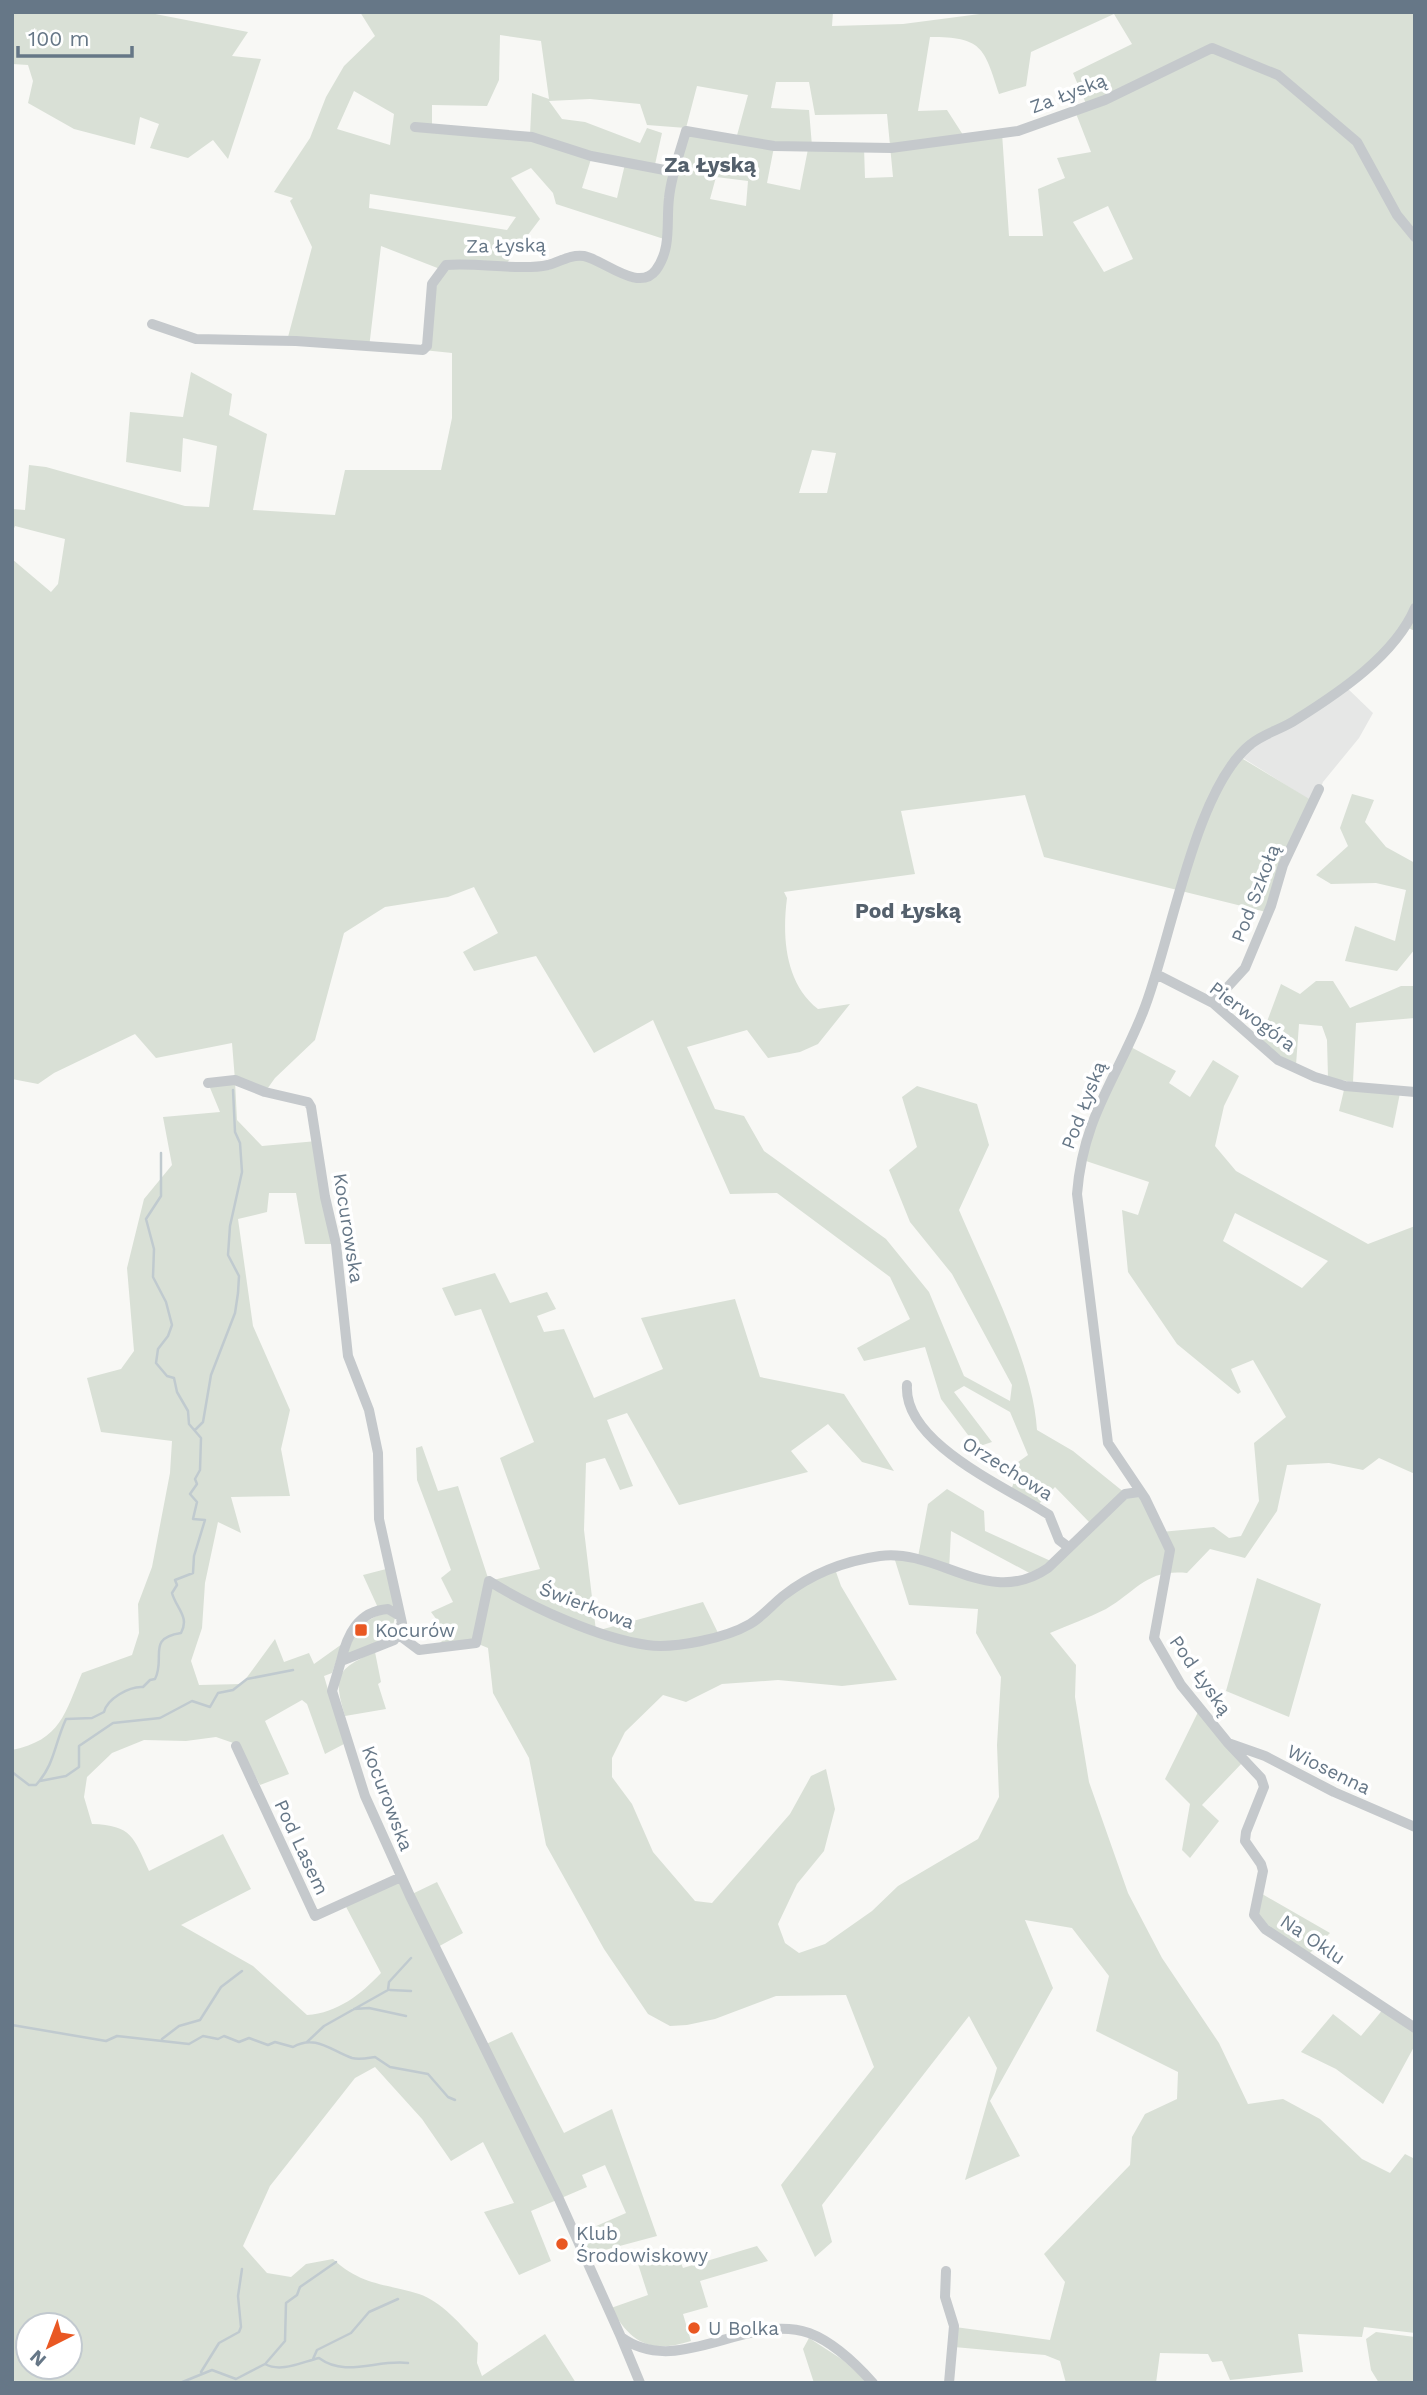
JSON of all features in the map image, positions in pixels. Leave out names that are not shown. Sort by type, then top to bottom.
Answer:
[{"type":"street","name":"Za Łyską","points":[[152,324],[195,339],[296,341],[423,350],[427,346],[432,284],[446,265],[547,265],[566,258],[584,256],[635,277],[644,279],[650,276],[663,258],[668,234],[669,197],[686,131],[774,146],[891,148],[1018,131],[1105,100],[1212,48],[1278,75],[1357,142],[1397,215],[1415,237]]},
{"type":"street","points":[[415,127],[532,137],[592,156],[675,172]]},
{"type":"street","points":[[1411,629],[1415,608]]},
{"type":"street","name":"Pod Łyską","points":[[1228,1743],[1181,1685],[1154,1638],[1170,1550],[1139,1492],[1108,1443],[1077,1195],[1080,1158],[1088,1129],[1143,1013],[1213,795],[1250,744],[1297,720],[1348,682],[1411,629]]},
{"type":"street","name":"Pod Szkołą","points":[[1213,1003],[1245,968],[1271,906],[1283,865],[1320,789]]},
{"type":"street","name":"Pierwogóra","points":[[1156,974],[1213,1003],[1258,1046],[1278,1060],[1307,1074],[1345,1086],[1415,1092]]},
{"type":"street","name":"Kocurowska","points":[[208,1083],[235,1080],[265,1092],[307,1102],[311,1107],[325,1197],[336,1244],[348,1356],[373,1425],[378,1452],[379,1519],[400,1616],[399,1635]]},
{"type":"street","name":"Orzechowa","points":[[907,1385],[908,1402],[929,1433],[976,1473],[1049,1515],[1059,1541],[1067,1546]]},
{"type":"street","name":"Świerkowa","points":[[399,1635],[419,1650],[476,1643],[489,1581],[520,1598],[596,1631],[648,1646],[698,1643],[750,1624],[808,1578],[835,1566],[880,1556],[918,1557],[959,1574],[1014,1583],[1036,1576],[1048,1568],[1067,1546],[1096,1524],[1125,1494],[1139,1492]]},
{"type":"street","name":"Kocurowska","points":[[400,1616],[388,1609],[365,1615],[354,1625],[341,1661],[328,1681],[339,1717],[359,1779],[401,1877],[559,2199],[640,2383]]},
{"type":"street","points":[[341,1661],[387,1644],[399,1635]]},
{"type":"street","name":"Wiosenna","points":[[1228,1743],[1265,1756],[1334,1792],[1415,1827]]},
{"type":"street","name":"Na Oklu","points":[[1228,1743],[1261,1778],[1264,1787],[1245,1841],[1261,1864],[1262,1880],[1254,1904],[1258,1922],[1415,2028]]},
{"type":"street","name":"Pod Lasem","points":[[236,1746],[314,1916],[401,1877]]},
{"type":"street","points":[[946,2272],[945,2297],[954,2326],[949,2383]]},
{"type":"street","points":[[621,2337],[637,2347],[671,2351],[768,2328],[797,2330],[831,2345],[873,2383]]},
{"type":"shaded area","points":[[12,12],[145,12],[248,32],[232,56],[261,59],[228,159],[213,140],[188,158],[150,148],[159,124],[140,117],[135,145],[74,129],[28,103],[33,81],[28,65],[12,64]]},
{"type":"shaded area","points":[[360,12],[833,12],[832,26],[903,24],[995,12],[1415,12],[1415,631],[1406,627],[1348,682],[1250,744],[1243,759],[1311,800],[1323,782],[1293,843],[1266,912],[1044,857],[1025,795],[901,811],[915,874],[784,892],[787,898],[785,928],[788,958],[799,986],[818,1009],[850,1004],[818,1044],[800,1052],[768,1058],[747,1030],[687,1047],[715,1109],[744,1116],[764,1151],[886,1239],[929,1292],[964,1376],[1010,1401],[1012,1385],[952,1274],[910,1222],[889,1170],[917,1147],[902,1097],[917,1086],[977,1104],[989,1145],[959,1210],[1018,1347],[1034,1404],[1037,1430],[1073,1451],[1125,1493],[1139,1492],[1161,1532],[1214,1527],[1229,1538],[1241,1536],[1259,1501],[1254,1443],[1286,1417],[1253,1360],[1231,1369],[1241,1392],[1238,1394],[1177,1344],[1128,1272],[1122,1210],[1138,1215],[1149,1182],[1080,1159],[1127,1045],[1176,1071],[1169,1083],[1190,1097],[1213,1060],[1239,1076],[1224,1106],[1215,1146],[1236,1171],[1368,1244],[1415,1226],[1415,1474],[1379,1458],[1363,1470],[1329,1463],[1287,1465],[1277,1511],[1245,1558],[1210,1549],[1187,1573],[1161,1574],[1106,1609],[1050,1633],[1076,1665],[1075,1697],[1089,1782],[1128,1893],[1162,1958],[1219,2043],[1248,2104],[1283,2099],[1320,2119],[1362,2159],[1390,2173],[1405,2154],[1415,2159],[1415,2333],[1364,2327],[1362,2337],[1298,2334],[1303,2372],[1230,2380],[1222,2361],[1212,2362],[1208,2354],[1160,2353],[1156,2383],[1066,2383],[1060,2361],[1045,2355],[954,2347],[955,2327],[1050,2340],[1065,2282],[1044,2254],[1130,2165],[1132,2137],[1145,2114],[1177,2099],[1178,2072],[1096,2031],[1109,1976],[1072,1928],[1025,1920],[1053,1988],[990,2101],[1020,2156],[965,2180],[997,2068],[969,2016],[822,2205],[832,2242],[815,2257],[781,2185],[874,2067],[846,1995],[776,1996],[715,2019],[670,2026],[648,2014],[604,1949],[546,1845],[529,1758],[493,1693],[488,1648],[476,1643],[434,1649],[448,1635],[431,1612],[453,1602],[441,1578],[451,1570],[417,1480],[416,1448],[422,1446],[438,1491],[458,1486],[489,1581],[540,1569],[500,1458],[534,1442],[481,1309],[455,1316],[442,1288],[495,1273],[510,1303],[547,1292],[556,1309],[537,1316],[544,1332],[564,1329],[594,1398],[663,1369],[641,1318],[735,1299],[760,1377],[844,1394],[894,1471],[862,1462],[828,1424],[791,1451],[808,1472],[679,1505],[627,1413],[607,1420],[633,1486],[620,1490],[605,1458],[586,1463],[584,1530],[596,1631],[703,1602],[719,1635],[750,1624],[783,1596],[835,1569],[841,1586],[897,1680],[842,1686],[778,1680],[722,1684],[686,1702],[663,1695],[625,1732],[612,1758],[612,1777],[632,1804],[653,1852],[695,1901],[712,1903],[790,1814],[811,1776],[826,1769],[835,1809],[824,1851],[797,1884],[778,1924],[785,1943],[799,1953],[825,1944],[872,1911],[898,1886],[978,1839],[999,1797],[997,1745],[1001,1677],[976,1633],[978,1609],[909,1605],[894,1557],[918,1557],[928,1504],[947,1489],[984,1511],[985,1531],[1053,1562],[1091,1524],[1055,1487],[1038,1505],[1011,1491],[1015,1478],[1011,1467],[1028,1455],[1010,1412],[964,1386],[954,1392],[992,1442],[977,1447],[941,1399],[925,1347],[864,1361],[857,1348],[910,1319],[890,1277],[777,1193],[730,1194],[653,1020],[594,1053],[536,956],[474,971],[463,952],[498,933],[474,887],[448,897],[385,907],[344,933],[315,1040],[275,1078],[265,1092],[235,1081],[237,1120],[262,1146],[317,1141],[336,1244],[305,1244],[296,1193],[269,1193],[267,1212],[238,1219],[253,1326],[290,1410],[281,1449],[290,1496],[231,1497],[241,1533],[218,1522],[205,1583],[202,1628],[191,1661],[199,1685],[242,1684],[275,1639],[284,1662],[309,1653],[314,1664],[342,1644],[332,1673],[324,1676],[344,1744],[325,1754],[307,1704],[302,1700],[265,1721],[289,1774],[260,1785],[239,1745],[216,1737],[186,1741],[144,1740],[112,1753],[87,1777],[84,1797],[92,1824],[116,1827],[124,1831],[135,1842],[149,1871],[223,1834],[251,1889],[181,1925],[253,1966],[307,2015],[329,2011],[348,2001],[381,1973],[344,1903],[401,1877],[410,1895],[437,1882],[463,1933],[436,1948],[484,2045],[512,2032],[564,2133],[612,2109],[657,2236],[586,2255],[578,2234],[626,2213],[605,2165],[582,2175],[587,2187],[531,2211],[551,2261],[519,2275],[484,2212],[514,2203],[483,2142],[451,2161],[422,2119],[375,2067],[355,2078],[270,2186],[243,2246],[267,2273],[291,2277],[306,2264],[333,2259],[364,2279],[427,2297],[451,2315],[478,2343],[477,2363],[482,2376],[545,2334],[576,2383],[12,2383],[12,1750],[41,1739],[51,1732],[65,1712],[82,1673],[132,1655],[139,1633],[138,1604],[152,1567],[170,1473],[172,1441],[101,1432],[87,1378],[121,1369],[134,1351],[127,1268],[144,1199],[172,1165],[163,1117],[220,1112],[208,1083],[235,1080],[232,1043],[156,1058],[135,1034],[54,1073],[38,1084],[12,1079],[12,559],[51,592],[58,584],[65,539],[15,526],[12,533],[12,509],[25,510],[29,465],[46,467],[185,506],[209,507],[217,446],[183,438],[181,472],[126,462],[130,412],[183,417],[191,372],[232,394],[229,415],[267,434],[253,510],[335,515],[345,470],[441,470],[452,418],[452,353],[423,350],[440,269],[381,246],[369,348],[288,337],[312,247],[290,201],[293,198],[274,192],[310,138],[326,97],[344,66],[375,36]],"holes":[[[1114,14],[1132,44],[1073,73],[1087,106],[1075,111],[1091,152],[1057,158],[1065,178],[1038,189],[1043,236],[1009,236],[1002,133],[965,138],[947,110],[918,111],[930,37],[961,39],[978,48],[989,65],[999,94],[1026,86],[1031,52]],[[500,35],[541,41],[549,99],[532,93],[530,135],[432,127],[432,105],[487,106],[499,80]],[[776,82],[809,82],[815,115],[887,114],[893,177],[865,178],[864,147],[808,149],[800,190],[767,183],[774,147],[812,146],[809,110],[771,108]],[[697,86],[748,95],[736,139],[686,131],[675,172],[654,169],[662,133],[647,128],[640,143],[585,122],[562,119],[549,101],[590,99],[640,104],[647,125],[686,128]],[[354,91],[394,114],[390,145],[337,129]],[[592,156],[625,164],[617,198],[582,188]],[[531,168],[553,193],[556,204],[667,240],[650,276],[644,279],[575,256],[546,265],[506,264],[540,219],[511,178]],[[716,177],[748,181],[746,206],[710,199]],[[370,194],[516,217],[507,230],[369,208]],[[1108,206],[1133,259],[1104,272],[1073,222]],[[812,450],[836,453],[827,493],[799,493]],[[1235,1213],[1328,1261],[1302,1288],[1223,1241]],[[951,1531],[1035,1576],[980,1580],[949,1571]]]},
{"type":"shaded area","points":[[1345,686],[1373,713],[1359,738],[1311,801],[1243,758],[1254,745]]},
{"type":"shaded area","points":[[1352,794],[1374,800],[1365,822],[1386,847],[1415,863],[1415,949],[1397,971],[1345,961],[1355,926],[1395,941],[1406,890],[1376,883],[1331,884],[1316,875],[1348,846],[1340,828]]},
{"type":"shaded area","points":[[1316,981],[1333,981],[1350,1008],[1401,986],[1415,986],[1415,1018],[1356,1023],[1353,1082],[1328,1078],[1327,1040],[1322,1026],[1299,1024],[1296,1065],[1259,1043],[1281,984],[1300,994]]},
{"type":"shaded area","points":[[1344,1090],[1400,1093],[1393,1128],[1339,1111]]},
{"type":"shaded area","points":[[390,1568],[400,1616],[379,1610],[363,1575]]},
{"type":"shaded area","points":[[1257,1578],[1321,1604],[1289,1717],[1226,1691]]},
{"type":"shaded area","points":[[386,1613],[395,1618],[390,1636],[347,1655],[360,1628],[370,1619]]},
{"type":"shaded area","points":[[375,1652],[381,1682],[378,1684],[386,1709],[345,1716],[339,1692],[341,1675],[352,1664]]},
{"type":"shaded area","points":[[1200,1708],[1244,1761],[1202,1805],[1219,1821],[1190,1858],[1182,1850],[1190,1804],[1165,1779]]},
{"type":"shaded area","points":[[1257,1891],[1330,1933],[1307,1956],[1278,1937],[1263,1922],[1256,1903]]},
{"type":"shaded area","points":[[1384,2008],[1415,2028],[1415,2045],[1383,2104],[1336,2069],[1301,2052],[1333,2014],[1361,2036]]},
{"type":"shaded area","points":[[757,2246],[768,2261],[700,2281],[708,2307],[683,2314],[691,2341],[664,2346],[643,2342],[626,2330],[611,2308],[648,2295],[638,2264],[677,2254],[683,2268]]},
{"type":"shaded area","points":[[1376,2332],[1415,2337],[1415,2383],[1379,2383],[1371,2370],[1366,2339]]},
{"type":"shaded area","points":[[809,2338],[843,2360],[868,2383],[814,2383],[803,2349]]},
{"type":"waterway","points":[[195,1430],[203,1422],[211,1375],[235,1313],[238,1293],[239,1276],[228,1255],[230,1226],[242,1172],[240,1143],[235,1132],[233,1090]]},
{"type":"waterway","points":[[12,1772],[29,1785],[36,1785],[51,1762],[66,1719],[92,1718],[104,1712],[109,1702],[119,1694],[143,1687],[155,1679],[160,1644],[164,1639],[181,1633],[183,1627],[183,1617],[172,1593],[177,1585],[175,1580],[193,1573],[194,1556],[205,1520],[193,1519],[197,1502],[190,1494],[197,1484],[195,1479],[200,1470],[201,1438],[189,1424],[188,1411],[177,1392],[174,1378],[167,1376],[156,1363],[158,1349],[172,1325],[166,1302],[153,1277],[154,1249],[146,1219],[161,1196],[161,1153]]},
{"type":"waterway","points":[[40,1781],[66,1776],[79,1767],[79,1746],[113,1723],[160,1718],[192,1701],[210,1707],[218,1693],[233,1690],[247,1679],[293,1670]]},
{"type":"waterway","points":[[307,2042],[324,2026],[388,1990],[389,1982],[411,1958]]},
{"type":"waterway","points":[[162,2039],[179,2026],[200,2020],[221,1987],[242,1971]]},
{"type":"waterway","points":[[390,1990],[411,1991]]},
{"type":"waterway","points":[[354,2009],[369,2008],[406,2016]]},
{"type":"waterway","points":[[12,2025],[106,2041],[117,2036],[189,2044],[203,2036],[218,2039],[224,2036],[239,2042],[249,2038],[268,2045],[275,2042],[293,2047],[301,2043],[316,2043],[352,2058],[375,2057],[390,2067],[428,2074],[448,2097],[455,2100]]},
{"type":"waterway","points":[[266,2363],[285,2341],[286,2303],[297,2295],[300,2287],[336,2262]]},
{"type":"waterway","points":[[201,2372],[219,2343],[239,2332],[241,2327],[238,2296],[242,2269]]},
{"type":"waterway","points":[[313,2359],[317,2350],[351,2333],[369,2312],[398,2299]]},
{"type":"waterway","points":[[180,2383],[212,2370],[236,2379],[265,2364],[285,2367],[319,2358],[340,2367],[408,2363]]},
{"type":"place","name":"Kocurów","points":[[361,1630]]},
{"type":"place","name":"Klub Środowiskowy","points":[[562,2244]]},
{"type":"place","name":"U Bolka","points":[[694,2328]]},
{"type":"district","name":"Za Łyską","points":[[710,165]]},
{"type":"district","name":"Pod Łyską","points":[[908,911]]}]
